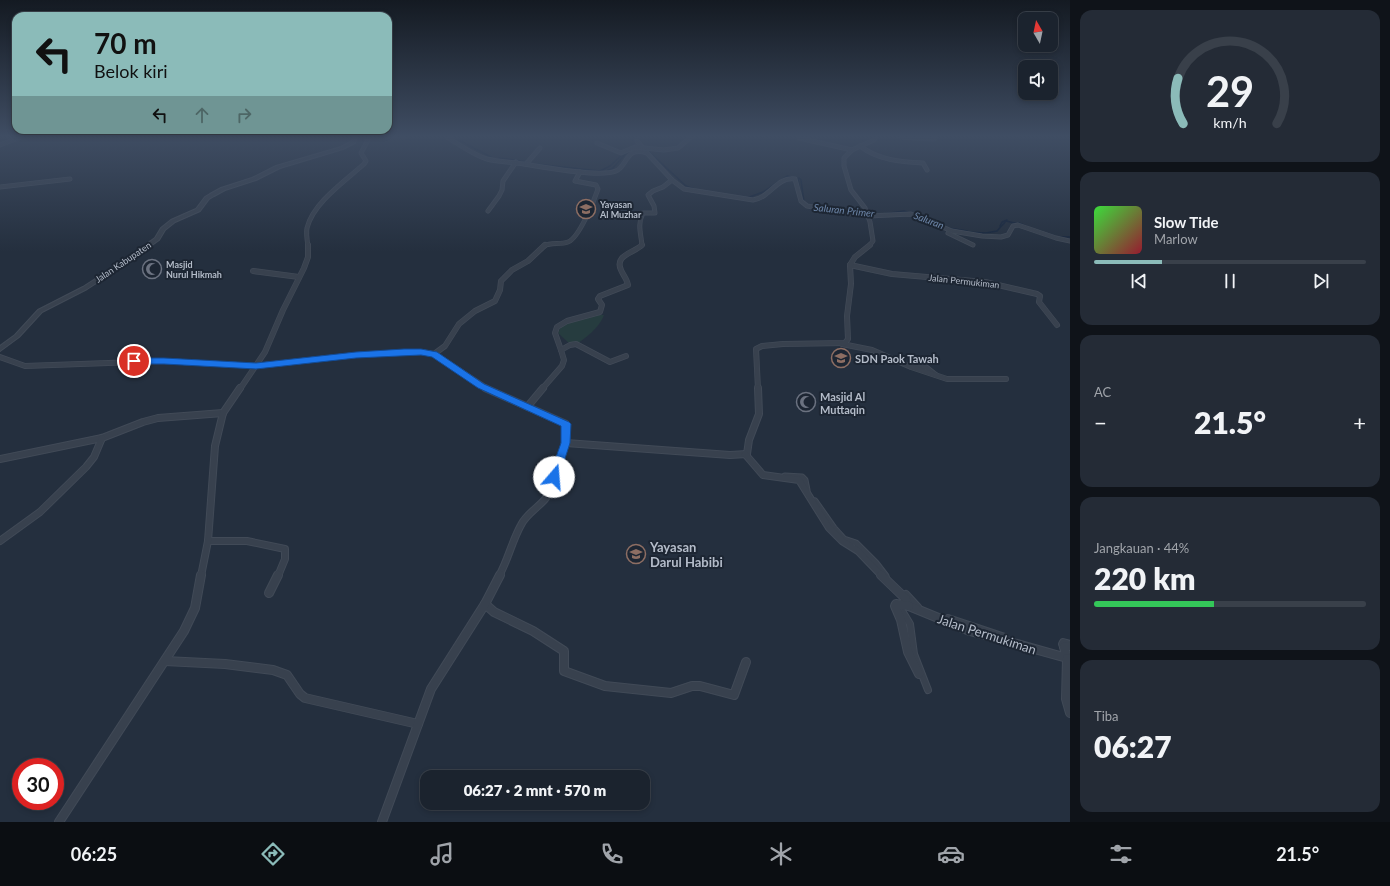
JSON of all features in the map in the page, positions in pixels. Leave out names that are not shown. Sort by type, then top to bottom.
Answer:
[{"type":"street","name":"Jalan Kabupaten","points":[[0,349],[17,336],[40,311],[85,288],[119,266],[156,239],[163,229],[173,221],[198,210],[207,198],[223,189],[254,180],[263,175]]},
{"type":"street","points":[[59,822],[165,661],[184,631],[195,608],[208,541],[215,446],[223,413],[265,352],[299,278],[308,257],[307,229],[312,214],[320,204],[352,175]]},
{"type":"street","points":[[488,210],[499,196],[502,190],[503,181],[507,175]]},
{"type":"street","points":[[434,354],[445,346],[459,324],[475,311],[495,301],[500,290],[501,281],[512,270],[528,261],[545,245],[568,242],[574,238],[594,202],[598,189],[596,185],[575,181],[578,175]]},
{"type":"street","points":[[668,175],[684,189],[747,200],[763,197],[786,179],[792,178],[797,182],[799,202],[802,205],[868,216],[911,214],[973,245]]},
{"type":"street","points":[[843,344],[848,339],[847,316],[851,284],[850,265],[855,257],[869,247],[873,241],[865,208],[851,190],[847,175]]},
{"type":"street","points":[[0,188],[19,184],[70,179]]},
{"type":"street","points":[[528,406],[564,363],[556,336],[555,330],[557,326],[566,321],[600,312],[602,305],[598,298],[600,296],[628,284],[628,280],[620,268],[620,264],[625,255],[640,248],[642,245],[639,232],[640,218],[643,213],[655,213],[654,206],[648,195],[650,191],[663,187],[672,180]]},
{"type":"street","points":[[936,226],[962,233],[994,237],[1008,235],[1013,226],[1020,225],[1056,239],[1070,241]]},
{"type":"street","name":"Jalan Permukiman","points":[[850,265],[892,274],[985,282],[1037,294],[1040,296],[1038,302],[1045,308],[1045,311],[1057,324]]},
{"type":"street","points":[[253,271],[299,278]]},
{"type":"street","points":[[561,350],[570,344],[575,344],[610,362],[626,356]]},
{"type":"street","points":[[566,443],[634,447],[678,452],[730,455],[746,454],[749,440],[757,422],[756,348],[762,345],[843,344],[872,350],[911,367],[947,380],[988,378],[1005,379]]},
{"type":"street","points":[[0,357],[25,366],[164,361],[256,366],[356,355],[421,352],[434,354],[481,386],[566,424],[566,443],[548,493],[521,524],[507,561],[485,604],[431,689],[382,822]]},
{"type":"street","points":[[0,458],[102,438],[143,422],[158,418],[223,413]]},
{"type":"street","points":[[0,541],[40,512],[86,467],[94,457],[102,438]]},
{"type":"street","name":"Jalan Permukiman","points":[[746,454],[763,475],[799,480],[829,528],[842,541],[858,551],[908,605],[970,631],[1066,656]]},
{"type":"street","points":[[208,541],[232,540],[275,546],[285,549],[286,553],[282,567],[269,593]]},
{"type":"street","points":[[485,604],[501,616],[533,631],[564,651],[564,671],[605,686],[671,693],[692,686],[700,686],[734,695],[746,662]]},
{"type":"street","points":[[908,605],[896,604],[895,606],[901,620],[908,652],[919,674]]},
{"type":"street","points":[[908,605],[901,609],[910,624],[914,654],[928,690]]},
{"type":"street","points":[[1070,645],[1064,647],[1069,665],[1066,698],[1070,713]]},
{"type":"street","points":[[1066,656],[1062,694],[1064,706],[1070,716]]},
{"type":"street","points":[[165,661],[225,664],[273,670],[287,675],[300,694],[305,698],[418,724]]},
{"type":"green space","points":[[604,315],[599,324],[587,336],[574,345],[570,344],[558,333],[562,325]]},
{"type":"waterway","name":"Saluran","points":[[674,175],[686,186],[694,189]]},
{"type":"waterway","name":"Saluran","points":[[747,198],[763,192],[787,176],[798,179],[800,192]]},
{"type":"waterway","name":"Saluran","points":[[799,178],[801,180],[804,202]]},
{"type":"waterway","name":"Saluran","points":[[884,214],[904,211],[910,213]]},
{"type":"waterway","name":"Saluran","points":[[854,212],[876,214]]},
{"type":"waterway","name":"Saluran","points":[[913,213],[927,219]]},
{"type":"waterway","name":"Saluran","points":[[1000,226],[1002,222],[1007,220]]},
{"type":"waterway","name":"Saluran","points":[[966,232],[986,233],[997,231],[1006,221],[1019,224]]},
{"type":"waterway","name":"Saluran","points":[[1019,223],[1028,227]]},
{"type":"waterway","name":"Saluran","points":[[948,228],[967,231]]},
{"type":"waterway","name":"Saluran","points":[[1058,237],[1070,237]]},
{"type":"waterway","name":"Saluran","points":[[1065,239],[1070,239]]},
{"type":"place","name":"Yayasan Al Muzhar","points":[[586,209]]},
{"type":"place","name":"Masjid Nurul Hikmah","points":[[152,269]]},
{"type":"place","name":"SDN Paok Tawah","points":[[841,358]]},
{"type":"place","name":"Masjid Al Muttaqin","points":[[806,402]]},
{"type":"place","name":"Yayasan Darul Habibi","points":[[636,554]]},
{"type":"route","points":[[134,361],[164,361],[256,366],[306,362],[356,355],[404,352],[434,354],[481,386],[566,424],[566,443],[554,477]]},
{"type":"water label","name":"Saluran Primer","points":[[844,210]]}]
